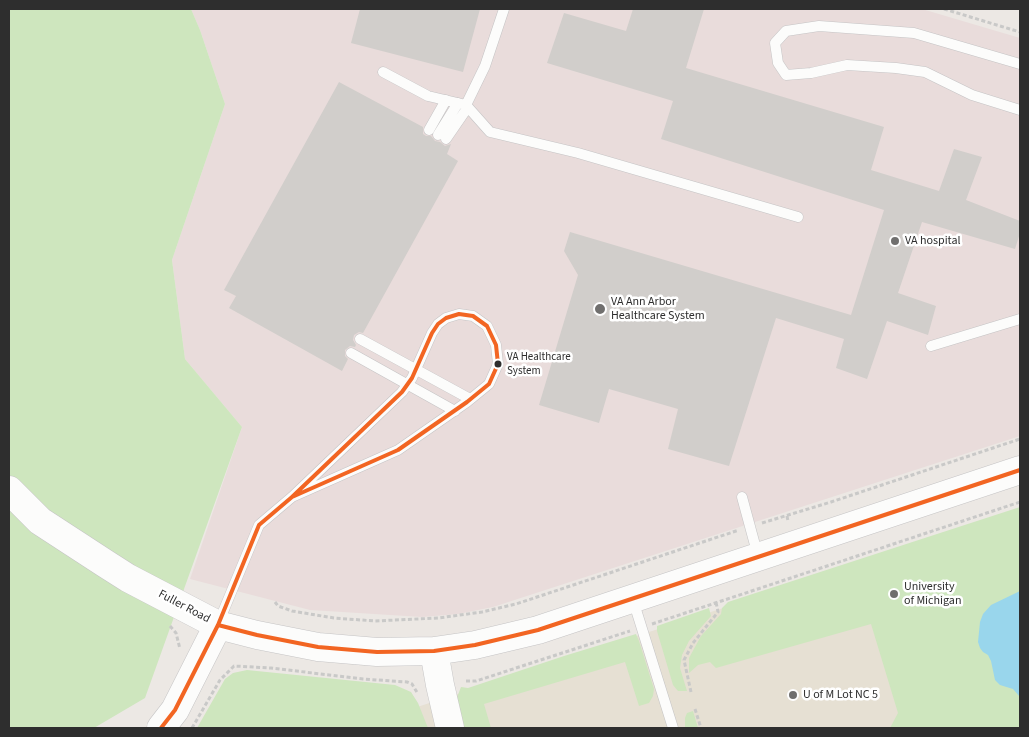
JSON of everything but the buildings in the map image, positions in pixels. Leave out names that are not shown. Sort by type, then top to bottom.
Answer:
[{"type":"main road","name":"Fuller Road","points":[[9,490],[40,520],[106,564],[128,578],[218,625],[318,647],[376,652],[434,651],[475,645],[538,630],[1020,470]]},
{"type":"main road","points":[[161,728],[175,710],[218,625]]},
{"type":"main road","points":[[434,651],[450,728]]},
{"type":"lane","points":[[442,137],[464,105],[485,66],[504,9]]},
{"type":"lane","points":[[1020,64],[914,33],[819,26],[786,31],[775,43],[778,63],[786,75],[811,73],[847,66],[896,68],[926,72],[972,95],[1020,110]]},
{"type":"lane","points":[[383,72],[428,96],[464,105],[490,132],[578,153],[798,217]]},
{"type":"lane","points":[[429,130],[446,100]]},
{"type":"lane","points":[[218,625],[259,525],[368,426],[408,384],[438,324],[446,318],[458,314],[473,316],[487,326],[496,345],[498,364],[489,384],[455,411],[398,450],[292,497]]},
{"type":"lane","points":[[930,346],[1020,319]]},
{"type":"lane","points":[[360,339],[470,400]]},
{"type":"lane","points":[[352,353],[455,411]]},
{"type":"lane","points":[[742,497],[758,557]]},
{"type":"lane","points":[[633,599],[673,728]]},
{"type":"path","points":[[944,9],[1020,32]]},
{"type":"path","points":[[275,602],[278,606],[292,611],[334,618],[375,621],[438,618],[482,612],[516,604],[1020,439]]},
{"type":"path","points":[[466,681],[476,681],[1020,502]]},
{"type":"path","points":[[787,516],[788,521]]},
{"type":"path","points":[[803,566],[805,572]]},
{"type":"path","points":[[691,692],[684,660],[692,644],[718,612],[716,602]]},
{"type":"path","points":[[192,728],[220,680],[234,666],[407,682],[412,684],[416,690]]},
{"type":"path","points":[[696,709],[701,728]]},
{"type":"shaded area","name":"VA Ann Arbor Healthcare System","points":[[191,9],[922,9],[1020,38],[1020,436],[493,607],[458,614],[422,617],[310,610],[190,579],[242,427],[185,359],[172,260],[225,104]]},
{"type":"shaded area","name":"University of Michigan","points":[[1020,512],[1020,728],[201,728],[414,708]]},
{"type":"green space","points":[[9,9],[191,9],[225,104],[172,260],[185,359],[242,427],[145,698],[94,728],[9,728]]},
{"type":"green space","points":[[1020,507],[1020,728],[890,728],[898,713],[871,624],[716,668],[710,662],[698,665],[689,673],[689,658],[701,636],[721,614],[722,608],[728,602]]},
{"type":"green space","points":[[709,608],[711,616],[689,641],[682,655],[680,668],[687,691],[678,691],[673,685],[657,626]]},
{"type":"green space","points":[[636,634],[654,689],[649,703],[639,706],[625,662],[484,704],[491,728],[462,728],[456,700],[461,687],[468,688]]},
{"type":"green space","points":[[247,670],[395,685],[411,692],[418,703],[428,728],[197,728],[225,679],[233,673]]},
{"type":"green space","points":[[693,711],[698,728],[685,728],[687,713]]},
{"type":"water","points":[[1020,591],[1020,697],[1013,689],[1000,685],[995,680],[991,661],[988,655],[980,648],[978,642],[980,622],[983,614],[991,605]]},
{"type":"transit line","points":[[459,314],[473,316],[487,326],[496,345],[498,364],[489,384],[467,402],[398,450],[292,497],[402,392],[412,378],[432,333],[438,324],[446,318],[459,314]]},
{"type":"transit line","points":[[218,625],[318,647],[377,652],[434,651],[475,645],[538,630],[1020,470]]},
{"type":"transit line","points":[[161,728],[175,710],[218,625],[259,525],[292,497]]},
{"type":"place","name":"VA hospital","points":[[895,241]]},
{"type":"place","name":"VA Ann Arbor Healthcare System","points":[[600,309]]},
{"type":"place","name":"VA Healthcare System","points":[[498,364]]},
{"type":"place","name":"University of Michigan","points":[[894,594]]},
{"type":"place","name":"U of M Lot NC 5","points":[[793,695]]}]
